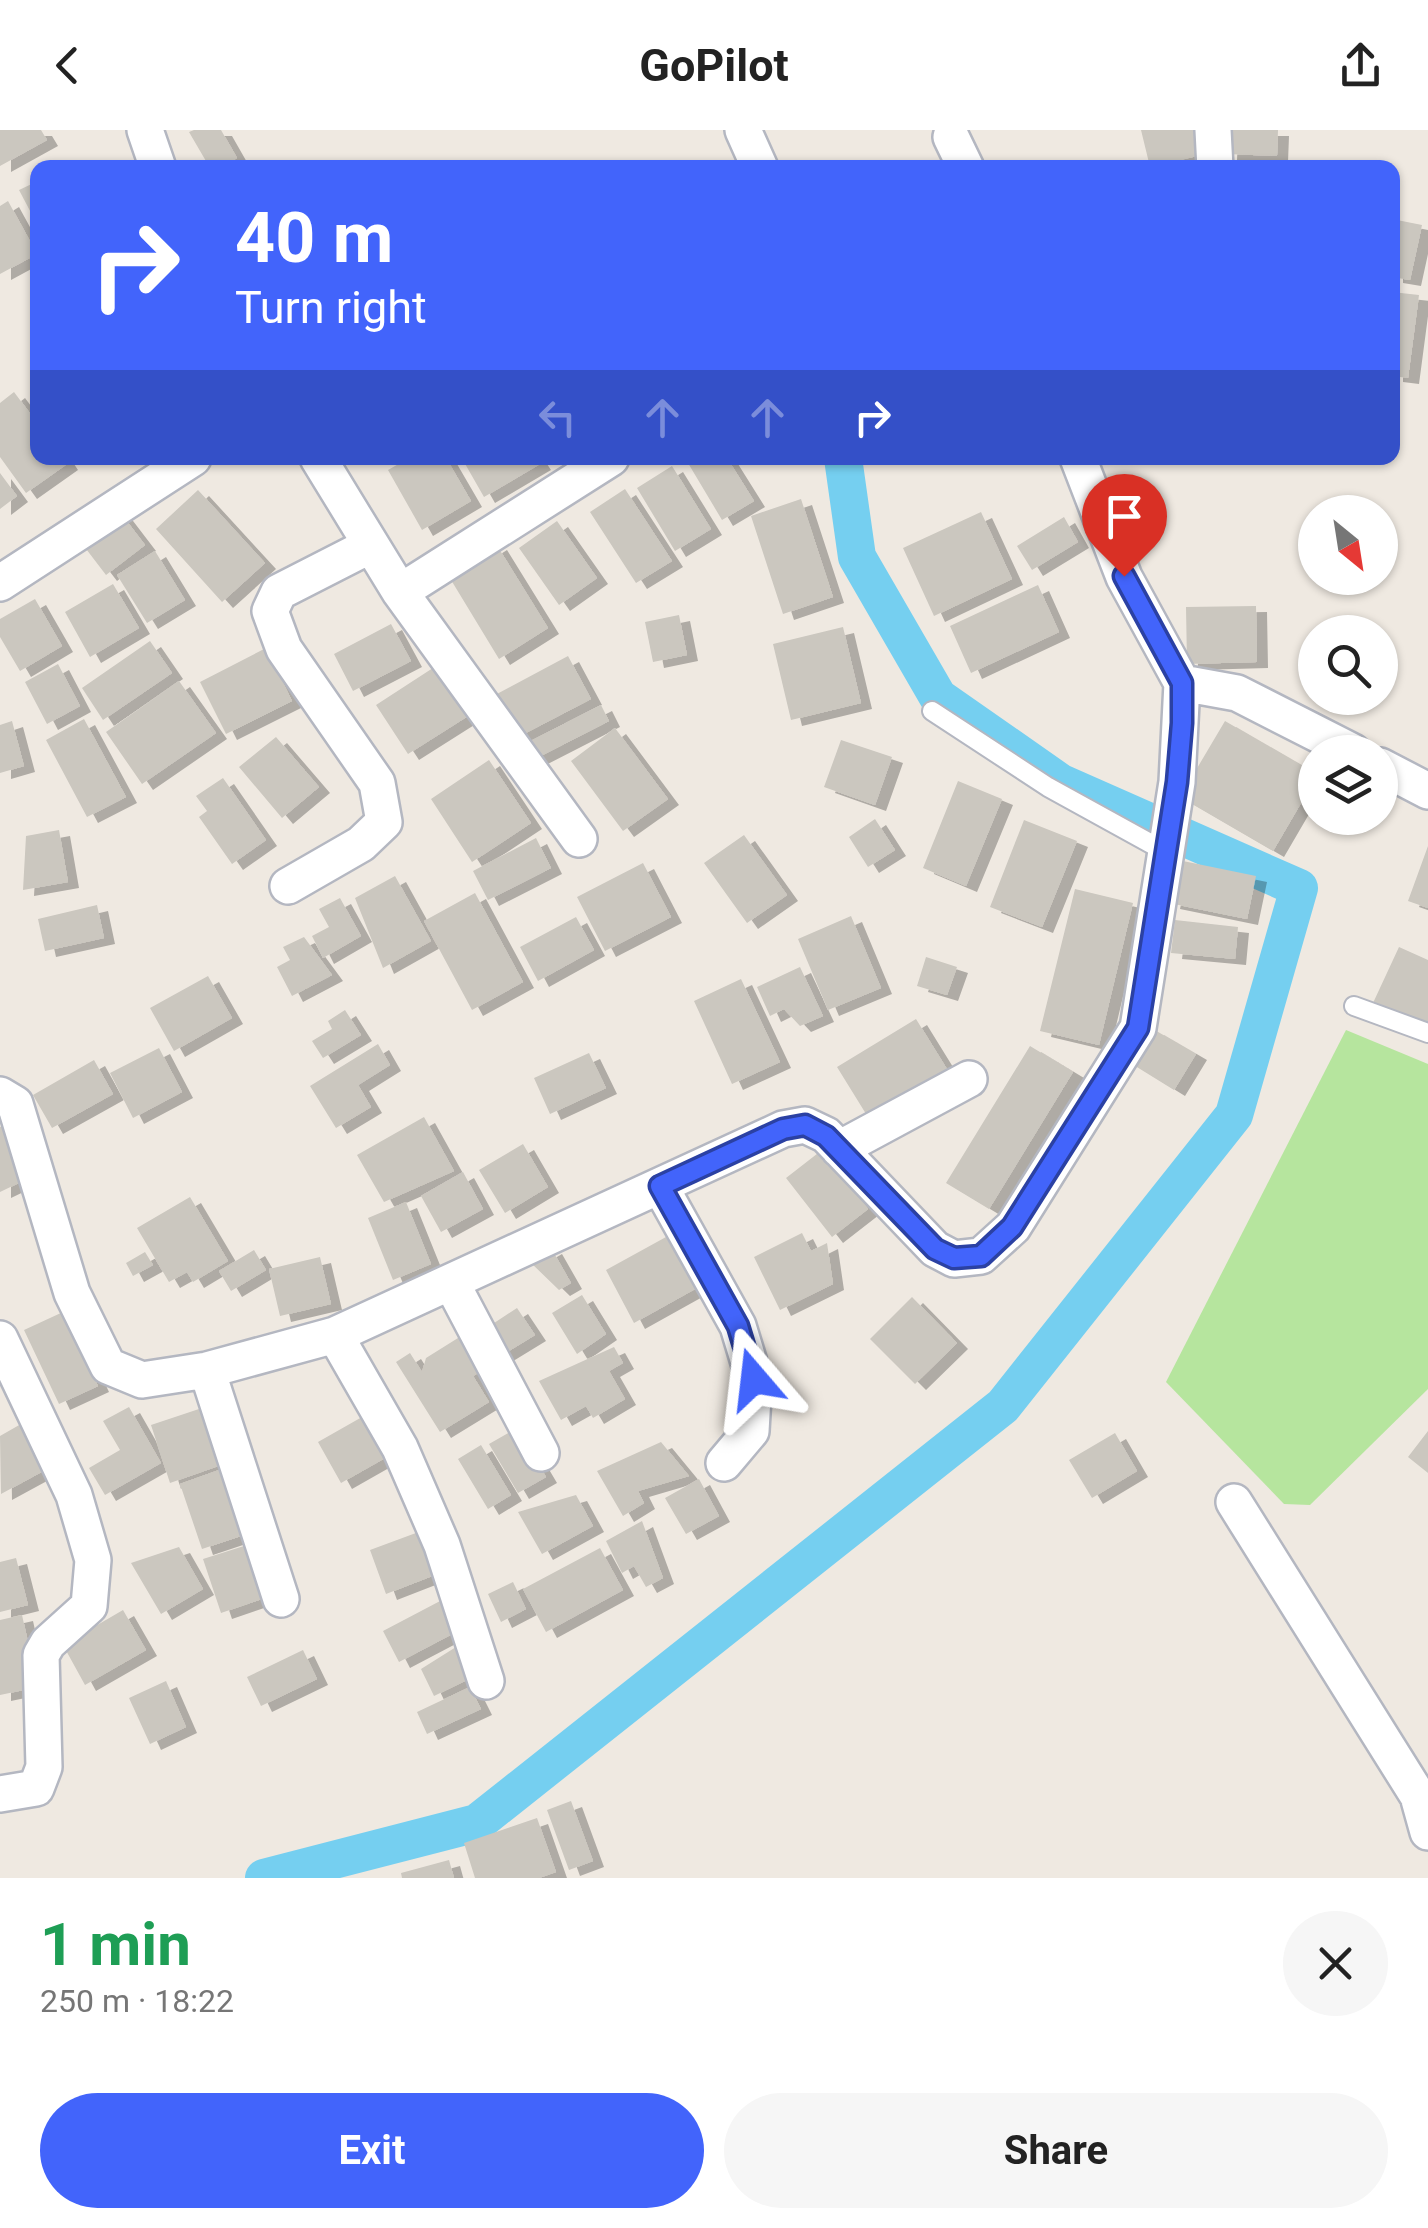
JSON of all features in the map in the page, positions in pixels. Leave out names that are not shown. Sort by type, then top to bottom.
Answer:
[{"type":"street","points":[[145,130],[155,160]]},
{"type":"street","points":[[744,130],[757,160]]},
{"type":"street","points":[[1214,130],[1215,160]]},
{"type":"street","points":[[0,583],[182,465]]},
{"type":"street","points":[[322,465],[400,592],[579,839]]},
{"type":"street","points":[[400,592],[600,465]]},
{"type":"street","points":[[0,1096],[15,1104],[72,1294],[108,1366],[142,1380],[207,1370],[336,1336],[783,1129],[805,1125],[826,1136],[935,1249],[954,1258],[981,1256],[1012,1227],[1138,1028],[1177,782],[1182,683],[1124,576],[1081,465]]},
{"type":"street","points":[[288,886],[361,844],[384,822],[376,783],[284,648],[270,611],[279,592],[371,545]]},
{"type":"street","points":[[1182,683],[1237,693],[1320,735]]},
{"type":"street","points":[[1398,775],[1428,791]]},
{"type":"street","points":[[839,1149],[969,1079]]},
{"type":"street","points":[[660,1186],[738,1326],[754,1379],[751,1430],[724,1462]]},
{"type":"street","points":[[452,1284],[542,1453]]},
{"type":"street","points":[[336,1336],[407,1464],[442,1545],[486,1681]]},
{"type":"street","points":[[0,1338],[74,1496],[93,1560],[89,1606],[48,1644],[41,1656],[44,1768],[36,1788],[0,1794]]},
{"type":"street","points":[[207,1370],[281,1599]]},
{"type":"street","points":[[1234,1502],[1418,1796],[1428,1832]]},
{"type":"lane","points":[[932,711],[1048,787],[1167,846]]},
{"type":"lane","points":[[1354,1006],[1428,1033]]},
{"type":"green space","points":[[1346,1030],[1428,1064],[1428,1389],[1310,1505],[1284,1504],[1166,1382]]},
{"type":"building","points":[[0,130],[41,130],[47,140],[0,166]]},
{"type":"building","points":[[221,130],[237,158],[205,160],[189,132]]},
{"type":"building","points":[[1141,130],[1204,130],[1210,153],[1180,160],[1148,160]]},
{"type":"building","points":[[1227,130],[1278,130],[1277,156],[1226,154]]},
{"type":"building","points":[[30,185],[30,211],[19,190]]},
{"type":"building","points":[[8,201],[30,241],[30,258],[0,274],[0,206]]},
{"type":"building","points":[[1400,221],[1422,225],[1410,280],[1400,278]]},
{"type":"building","points":[[1400,293],[1419,295],[1408,378],[1400,377]]},
{"type":"building","points":[[14,392],[30,413],[30,465],[66,465],[26,493],[0,457],[0,403]]},
{"type":"building","points":[[397,465],[450,465],[471,501],[422,530],[388,470]]},
{"type":"building","points":[[466,465],[538,465],[484,497]]},
{"type":"building","points":[[689,465],[731,465],[754,501],[722,520]]},
{"type":"building","points":[[672,466],[711,529],[675,551],[637,488]]},
{"type":"building","points":[[0,473],[17,496],[0,509]]},
{"type":"building","points":[[625,489],[672,561],[636,583],[590,512]]},
{"type":"building","points":[[198,490],[265,563],[222,602],[156,529]]},
{"type":"building","points":[[801,499],[833,597],[783,614],[751,516]]},
{"type":"building","points":[[119,511],[145,545],[106,575],[80,541]]},
{"type":"building","points":[[981,512],[1012,579],[934,616],[903,548]]},
{"type":"building","points":[[1064,517],[1078,542],[1032,570],[1017,546]]},
{"type":"building","points":[[557,521],[597,578],[559,605],[519,548]]},
{"type":"building","points":[[496,544],[548,628],[499,659],[448,575]]},
{"type":"building","points":[[155,551],[185,600],[147,623],[117,575]]},
{"type":"building","points":[[113,584],[139,628],[90,657],[65,612]]},
{"type":"building","points":[[1038,585],[1059,632],[971,673],[950,626]]},
{"type":"building","points":[[35,599],[62,646],[20,671],[0,637],[0,619]]},
{"type":"building","points":[[1256,606],[1257,662],[1187,664],[1186,607]]},
{"type":"building","points":[[679,615],[687,655],[653,662],[645,622]]},
{"type":"building","points":[[391,624],[411,661],[353,691],[334,654]]},
{"type":"building","points":[[843,627],[861,703],[791,720],[773,644]]},
{"type":"building","points":[[150,641],[172,673],[103,720],[82,688]]},
{"type":"building","points":[[266,648],[292,701],[226,734],[200,682]]},
{"type":"building","points":[[568,656],[591,699],[518,737],[495,695]]},
{"type":"building","points":[[58,664],[80,706],[47,724],[25,682]]},
{"type":"building","points":[[436,666],[468,716],[408,754],[376,705]]},
{"type":"building","points":[[179,681],[216,733],[142,784],[106,732]]},
{"type":"building","points":[[601,705],[609,721],[527,763],[519,747]]},
{"type":"building","points":[[84,719],[126,797],[87,817],[46,740]]},
{"type":"building","points":[[12,721],[24,766],[0,773],[0,725]]},
{"type":"building","points":[[1225,721],[1298,763],[1298,808],[1273,851],[1180,797]]},
{"type":"building","points":[[615,728],[668,799],[623,831],[571,761]]},
{"type":"building","points":[[276,737],[319,787],[282,818],[239,767]]},
{"type":"building","points":[[841,740],[892,757],[875,805],[824,787]]},
{"type":"building","points":[[489,760],[531,823],[472,862],[431,799]]},
{"type":"building","points":[[223,778],[266,840],[232,864],[199,817],[207,811],[196,796]]},
{"type":"building","points":[[958,781],[1002,799],[966,886],[923,868]]},
{"type":"building","points":[[875,819],[895,850],[868,867],[849,837]]},
{"type":"building","points":[[1024,820],[1077,841],[1042,927],[990,907]]},
{"type":"building","points":[[59,830],[68,882],[23,890],[26,836]]},
{"type":"building","points":[[744,835],[787,895],[747,923],[704,863]]},
{"type":"building","points":[[536,838],[551,868],[488,900],[473,871]]},
{"type":"building","points":[[1428,846],[1428,908],[1408,901]]},
{"type":"building","points":[[1178,860],[1256,876],[1247,919],[1169,903]]},
{"type":"building","points":[[643,863],[671,917],[605,951],[577,897]]},
{"type":"building","points":[[395,876],[431,941],[383,968],[355,898]]},
{"type":"building","points":[[1075,889],[1133,903],[1099,1045],[1040,1031]]},
{"type":"building","points":[[475,893],[523,982],[472,1010],[424,921]]},
{"type":"building","points":[[340,898],[361,936],[323,958],[312,936],[329,927],[319,909]]},
{"type":"building","points":[[97,905],[104,938],[45,951],[38,919]]},
{"type":"building","points":[[851,916],[881,988],[828,1010],[798,939]]},
{"type":"building","points":[[576,917],[594,950],[538,981],[520,947]]},
{"type":"building","points":[[1175,920],[1238,927],[1235,959],[1171,953]]},
{"type":"building","points":[[304,937],[332,975],[292,996],[277,967],[290,960],[283,947]]},
{"type":"building","points":[[1399,947],[1428,960],[1428,1027],[1373,1003]]},
{"type":"building","points":[[926,957],[957,967],[947,995],[917,986]]},
{"type":"building","points":[[800,967],[823,1016],[800,1026],[784,1009],[770,1016],[757,987]]},
{"type":"building","points":[[208,976],[232,1018],[174,1051],[150,1008]]},
{"type":"building","points":[[741,979],[780,1062],[732,1084],[694,1001]]},
{"type":"building","points":[[345,1010],[361,1035],[323,1058],[312,1041],[332,1029],[328,1021]]},
{"type":"building","points":[[916,1019],[950,1074],[871,1122],[837,1067]]},
{"type":"building","points":[[1153,1029],[1196,1054],[1174,1090],[1132,1064]]},
{"type":"building","points":[[378,1044],[390,1065],[358,1085],[371,1107],[336,1128],[310,1086]]},
{"type":"building","points":[[1030,1046],[1073,1072],[989,1209],[946,1183]]},
{"type":"building","points":[[159,1048],[182,1092],[133,1118],[110,1073]]},
{"type":"building","points":[[589,1053],[606,1088],[550,1114],[534,1078]]},
{"type":"building","points":[[94,1060],[113,1094],[52,1128],[33,1095]]},
{"type":"building","points":[[424,1117],[454,1171],[384,1202],[357,1155]]},
{"type":"building","points":[[11,1122],[25,1180],[0,1192],[0,1127]]},
{"type":"building","points":[[523,1144],[548,1187],[505,1213],[479,1170]]},
{"type":"building","points":[[822,1150],[868,1209],[832,1237],[786,1178]]},
{"type":"building","points":[[463,1172],[483,1209],[441,1232],[421,1196]]},
{"type":"building","points":[[190,1197],[228,1261],[193,1282],[187,1272],[169,1282],[137,1228]]},
{"type":"building","points":[[406,1202],[431,1264],[393,1280],[368,1218]]},
{"type":"building","points":[[802,1233],[811,1251],[827,1243],[833,1284],[780,1310],[754,1257]]},
{"type":"building","points":[[666,1237],[695,1289],[634,1323],[606,1270]]},
{"type":"building","points":[[551,1248],[571,1283],[559,1290],[529,1261]]},
{"type":"building","points":[[254,1250],[266,1270],[231,1291],[219,1271]]},
{"type":"building","points":[[145,1252],[153,1265],[133,1276],[126,1263]]},
{"type":"building","points":[[320,1257],[331,1304],[280,1316],[269,1269]]},
{"type":"building","points":[[582,1295],[606,1334],[577,1354],[552,1313]]},
{"type":"building","points":[[912,1297],[957,1343],[915,1384],[870,1339]]},
{"type":"building","points":[[517,1308],[535,1335],[499,1357],[482,1331]]},
{"type":"building","points":[[63,1312],[98,1386],[59,1404],[24,1330]]},
{"type":"building","points":[[466,1333],[488,1367],[473,1376],[489,1402],[440,1432],[396,1362],[410,1353],[422,1372],[426,1358]]},
{"type":"building","points":[[614,1347],[623,1363],[609,1371],[625,1399],[593,1418],[586,1406],[561,1420],[539,1381]]},
{"type":"building","points":[[129,1407],[161,1463],[105,1495],[89,1468],[120,1450],[103,1421]]},
{"type":"building","points":[[205,1407],[224,1464],[170,1483],[151,1425]]},
{"type":"building","points":[[362,1417],[385,1458],[341,1483],[318,1442]]},
{"type":"building","points":[[21,1424],[47,1469],[1,1494],[0,1436]]},
{"type":"building","points":[[517,1428],[546,1477],[518,1493],[489,1444]]},
{"type":"building","points":[[1428,1431],[1428,1473],[1408,1457]]},
{"type":"building","points":[[1115,1433],[1137,1471],[1092,1498],[1069,1460]]},
{"type":"building","points":[[661,1442],[689,1476],[638,1491],[644,1503],[623,1516],[597,1471]]},
{"type":"building","points":[[481,1445],[511,1495],[488,1509],[458,1459]]},
{"type":"building","points":[[219,1470],[241,1536],[202,1549],[180,1484]]},
{"type":"building","points":[[699,1479],[719,1516],[686,1534],[665,1498]]},
{"type":"building","points":[[576,1495],[593,1526],[542,1554],[518,1512]]},
{"type":"building","points":[[642,1521],[663,1578],[646,1587],[634,1566],[622,1573],[606,1541]]},
{"type":"building","points":[[424,1530],[440,1573],[386,1594],[370,1550]]},
{"type":"building","points":[[244,1546],[262,1599],[221,1613],[203,1559]]},
{"type":"building","points":[[179,1547],[203,1589],[161,1614],[131,1563]]},
{"type":"building","points":[[600,1548],[623,1590],[546,1632],[523,1589]]},
{"type":"building","points":[[16,1558],[28,1605],[0,1612],[0,1562]]},
{"type":"building","points":[[513,1582],[526,1609],[501,1622],[488,1594]]},
{"type":"building","points":[[442,1600],[458,1631],[399,1662],[383,1631]]},
{"type":"building","points":[[123,1610],[146,1650],[85,1685],[63,1645]]},
{"type":"building","points":[[22,1615],[38,1687],[0,1695],[0,1620]]},
{"type":"building","points":[[456,1647],[471,1678],[434,1696],[421,1669]]},
{"type":"building","points":[[303,1650],[317,1679],[261,1706],[247,1677]]},
{"type":"building","points":[[166,1681],[186,1727],[150,1744],[129,1698]]},
{"type":"building","points":[[470,1687],[481,1709],[427,1734],[417,1712]]},
{"type":"building","points":[[571,1801],[593,1861],[569,1870],[547,1810]]},
{"type":"building","points":[[537,1818],[556,1872],[539,1878],[475,1878],[464,1843]]},
{"type":"building","points":[[449,1860],[454,1878],[402,1878],[401,1873]]},
{"type":"waterway","points":[[264,1878],[477,1823],[1003,1406],[1234,1115],[1299,888],[1061,783],[938,697],[857,557],[844,465]]},
{"type":"route","points":[[754,1379],[738,1326],[660,1186],[783,1129],[805,1125],[826,1136],[935,1249],[954,1258],[981,1256],[1012,1227],[1138,1028],[1177,782],[1182,683],[1124,576]]}]
